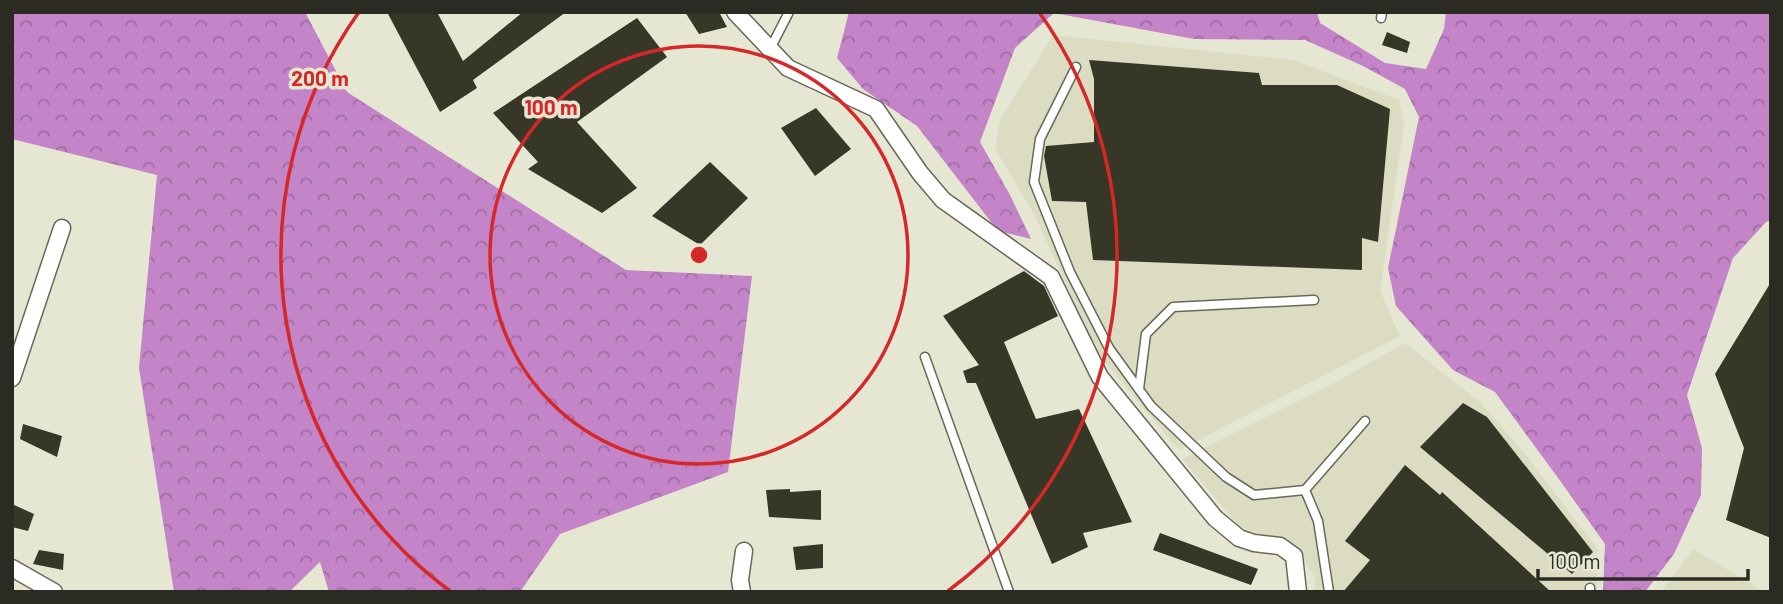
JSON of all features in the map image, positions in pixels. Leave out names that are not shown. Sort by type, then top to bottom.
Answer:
[{"type":"street","points":[[735,12],[788,68],[876,109],[920,173],[943,200],[1051,277],[1100,377],[1215,518],[1239,538],[1254,543],[1280,545],[1294,556],[1298,592]]},
{"type":"street","points":[[14,369],[62,228]]},
{"type":"street","points":[[742,592],[740,580],[744,551]]},
{"type":"street","points":[[12,568],[54,592]]},
{"type":"lane","points":[[770,49],[789,12]]},
{"type":"lane","points":[[1076,67],[1040,139],[1034,182],[1076,283],[1109,348],[1151,406],[1226,477],[1254,495],[1305,490],[1365,421]]},
{"type":"lane","points":[[1139,389],[1146,334],[1172,307],[1314,300]]},
{"type":"lane","points":[[925,357],[1009,592]]},
{"type":"lane","points":[[1305,490],[1318,522],[1329,592]]},
{"type":"shaded area","points":[[1053,35],[1293,60],[1399,100],[1404,124],[1380,291],[1400,336],[1179,450],[1089,343],[1070,292],[1034,214],[995,148],[1000,120]]},
{"type":"shaded area","points":[[1405,343],[1481,403],[1521,449],[1598,549],[1597,592],[1315,592],[1315,579],[1296,545],[1240,527],[1182,459],[1334,383]]},
{"type":"shaded area","points":[[1693,549],[1765,592],[1661,592]]},
{"type":"green space","points":[[12,12],[305,12],[347,92],[626,270],[752,276],[728,472],[560,534],[520,592],[329,592],[320,562],[289,592],[174,592],[139,368],[157,175],[12,139]]},
{"type":"green space","points":[[849,12],[1317,12],[1320,23],[1385,63],[1426,69],[1444,29],[1446,12],[1771,12],[1771,220],[1766,222],[1733,258],[1687,395],[1702,448],[1701,495],[1674,554],[1645,592],[1603,590],[1605,544],[1561,482],[1495,392],[1453,370],[1396,306],[1388,268],[1419,117],[1405,89],[1363,66],[1305,40],[1194,39],[1054,13],[1015,48],[980,142],[1031,239],[998,231],[917,126],[863,89],[837,58]]},
{"type":"building","points":[[387,12],[437,12],[463,61],[523,12],[566,12],[473,80],[477,88],[440,112]]},
{"type":"building","points":[[685,12],[719,12],[727,27],[699,34]]},
{"type":"building","points":[[637,18],[667,57],[577,122],[637,188],[602,213],[528,169],[538,162],[493,113]]},
{"type":"building","points":[[1387,32],[1410,42],[1407,53],[1382,45]]},
{"type":"building","points":[[1089,60],[1259,73],[1262,85],[1337,85],[1390,109],[1378,242],[1362,238],[1362,270],[1093,260],[1086,202],[1052,201],[1044,156],[1046,146],[1094,142],[1094,79]]},
{"type":"building","points":[[816,108],[851,149],[815,176],[781,128]]},
{"type":"building","points":[[710,162],[748,198],[700,245],[652,216]]},
{"type":"building","points":[[1024,271],[1044,286],[1058,316],[1004,342],[1036,419],[1079,409],[1132,522],[1083,533],[1088,547],[1052,564],[976,383],[967,383],[963,371],[979,365],[943,316]]},
{"type":"building","points":[[1771,282],[1771,538],[1726,520],[1744,448],[1715,374]]},
{"type":"building","points":[[1463,403],[1487,417],[1593,552],[1572,574],[1420,447]]},
{"type":"building","points":[[23,424],[62,436],[57,457],[20,439]]},
{"type":"building","points":[[1405,465],[1440,495],[1442,492],[1551,592],[1343,592],[1370,560],[1345,541]]},
{"type":"building","points":[[790,489],[790,492],[821,490],[821,520],[769,517],[766,490]]},
{"type":"building","points":[[12,504],[34,514],[28,531],[12,527]]},
{"type":"building","points":[[1160,533],[1258,569],[1251,585],[1153,550]]},
{"type":"building","points":[[823,544],[823,568],[796,570],[793,547]]},
{"type":"building","points":[[39,550],[64,554],[63,570],[33,564]]}]
